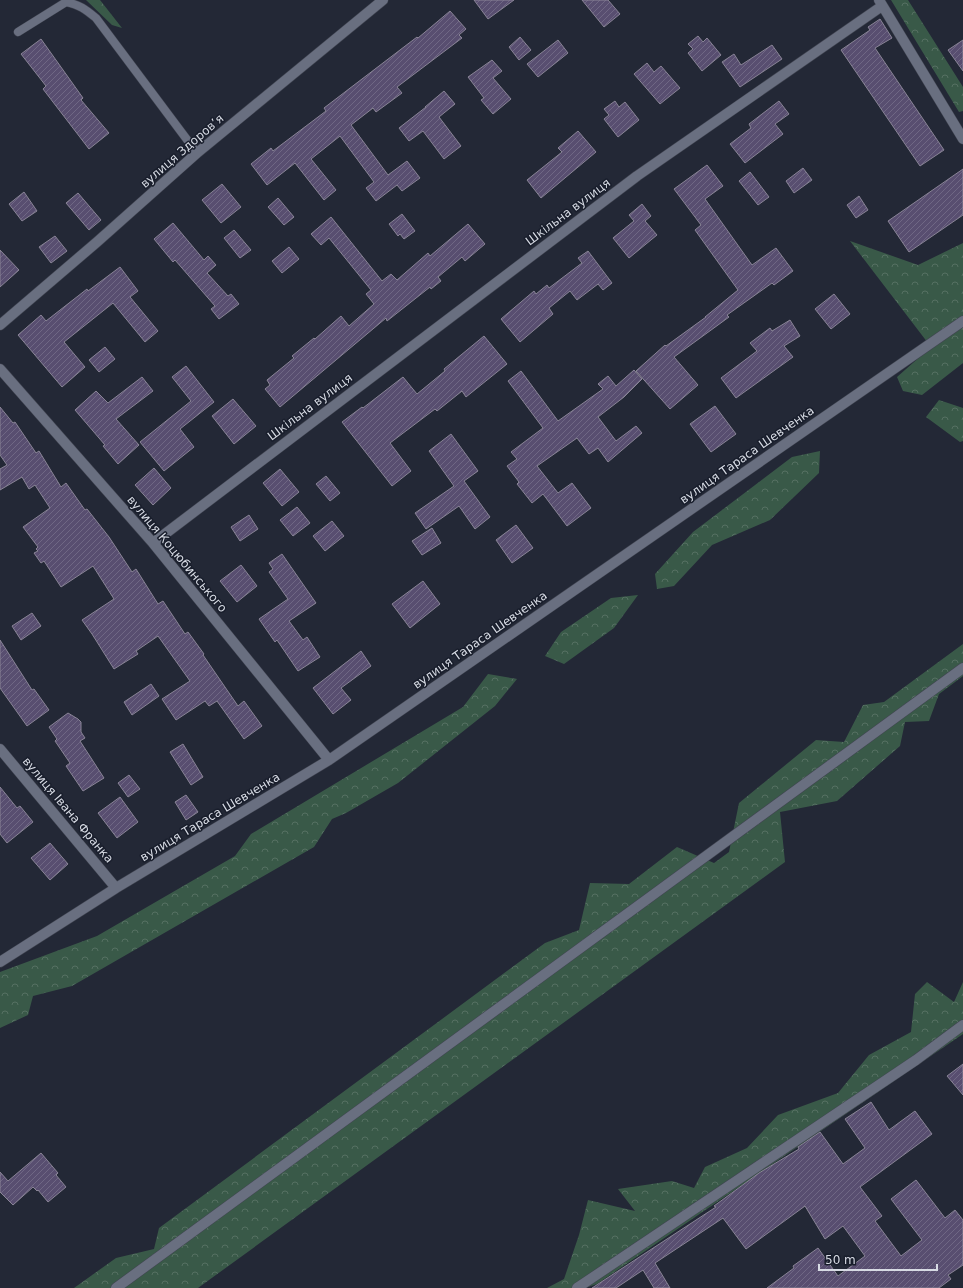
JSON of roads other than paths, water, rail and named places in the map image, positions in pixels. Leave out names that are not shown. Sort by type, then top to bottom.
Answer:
[{"type":"street","name":"вулиця Здоровʼя","points":[[0,325],[198,153],[383,0]]},
{"type":"street","name":"Шкільна вулиця","points":[[153,543],[637,176],[881,3],[963,139]]},
{"type":"street","name":"вулиця Тараса Шевченка","points":[[0,962],[116,888],[329,760],[963,321]]},
{"type":"street","name":"вулиця Коцюбинського","points":[[0,369],[153,543],[329,760]]},
{"type":"street","points":[[116,1288],[963,668]]},
{"type":"street","name":"вулиця Івана Франка","points":[[0,749],[116,888]]},
{"type":"street","points":[[577,1288],[910,1064],[963,1025]]},
{"type":"lane","points":[[18,32],[66,2],[83,7],[96,18],[198,153]]}]
